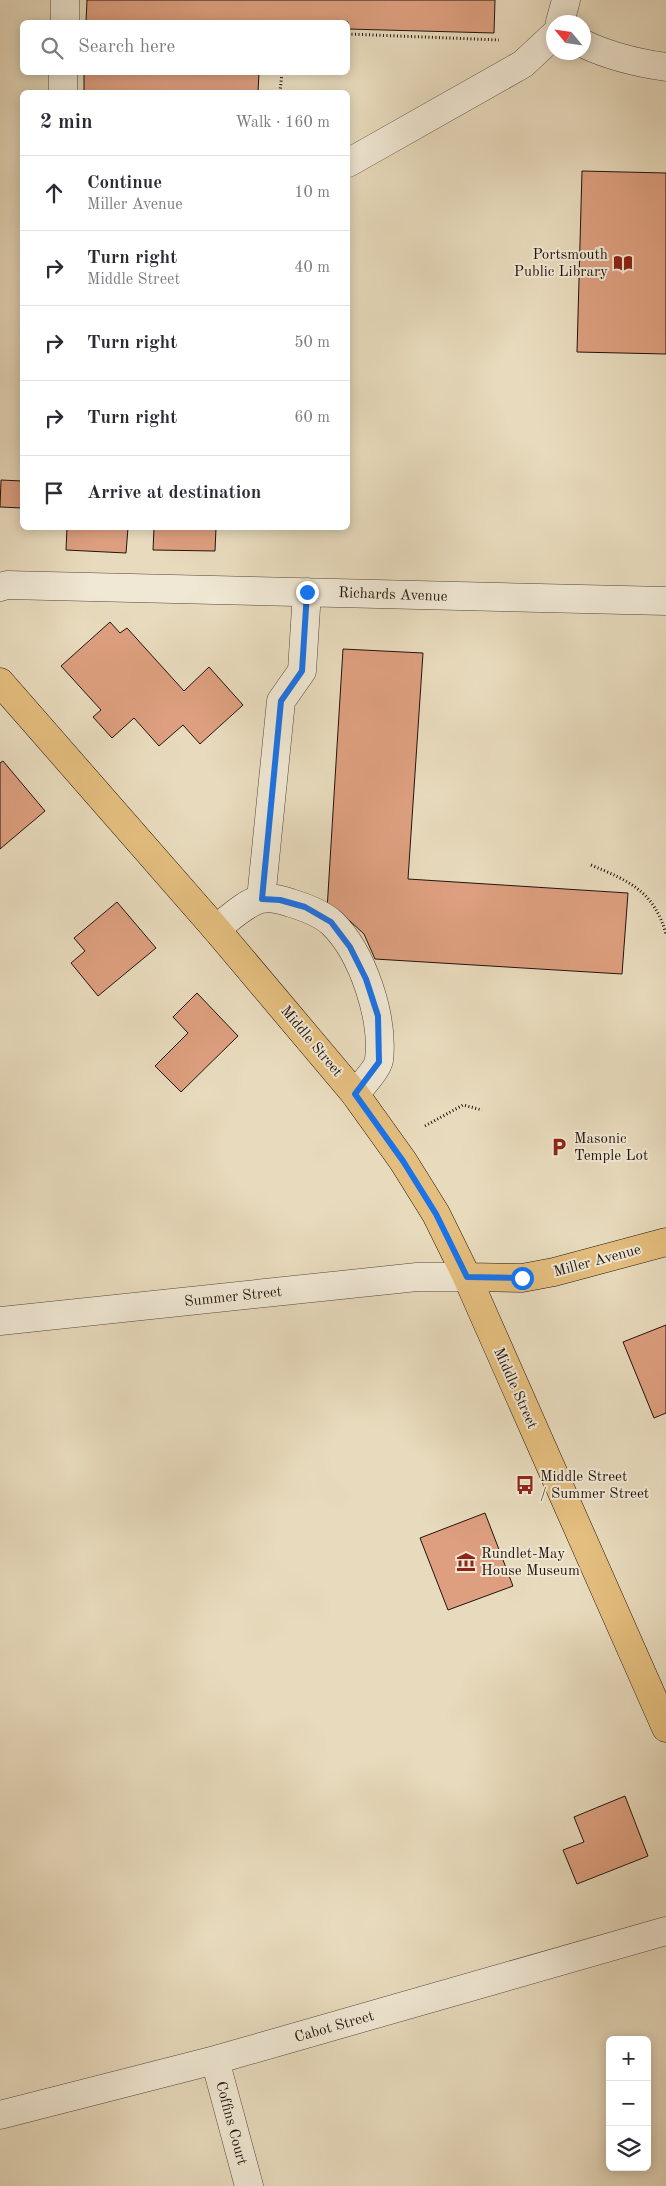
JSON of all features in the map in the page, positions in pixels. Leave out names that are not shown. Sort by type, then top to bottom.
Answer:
[{"type":"main road","name":"Middle Street","points":[[0,682],[216,929],[355,1094],[403,1161],[436,1214],[467,1277],[666,1728]]},
{"type":"main road","name":"Miller Avenue","points":[[467,1277],[522,1278],[554,1272],[666,1242]]},
{"type":"street","points":[[65,0],[65,20]]},
{"type":"street","points":[[562,15],[566,0]]},
{"type":"street","points":[[350,162],[523,64],[546,42]]},
{"type":"street","points":[[591,47],[642,63],[666,67]]},
{"type":"street","points":[[63,75],[63,90]]},
{"type":"street","name":"Richards Avenue","points":[[0,587],[7,585],[666,601]]},
{"type":"street","points":[[262,899],[281,701],[302,671],[307,592]]},
{"type":"street","points":[[216,929],[251,904],[262,899],[280,900],[305,907],[331,922],[350,947],[366,979],[378,1016],[379,1062],[355,1094]]},
{"type":"street","name":"Summer Street","points":[[0,1321],[417,1277],[467,1277]]},
{"type":"street","name":"Cabot Street","points":[[0,2115],[215,2060],[666,1931]]},
{"type":"street","name":"Coffins Court","points":[[215,2060],[249,2186]]},
{"type":"path","points":[[350,34],[508,41]]},
{"type":"path","points":[[280,90],[282,75]]},
{"type":"path","points":[[591,864],[627,880],[643,892],[653,904],[666,934]]},
{"type":"path","points":[[425,1126],[463,1105],[482,1110]]},
{"type":"building","points":[[87,0],[495,0],[494,33],[350,29],[350,20],[86,20]]},
{"type":"building","points":[[84,75],[259,75],[258,90],[84,90]]},
{"type":"building","name":"Portsmouth Public Library","points":[[582,171],[666,173],[666,354],[577,352]]},
{"type":"building","points":[[1,480],[20,481],[20,508],[0,507]]},
{"type":"building","points":[[67,530],[128,530],[126,553],[66,550]]},
{"type":"building","points":[[154,530],[216,530],[215,551],[153,550]]},
{"type":"building","points":[[110,622],[120,633],[127,628],[184,691],[209,667],[243,705],[200,744],[183,725],[159,746],[134,718],[112,738],[93,717],[101,710],[61,666]]},
{"type":"building","points":[[343,649],[423,653],[408,879],[628,893],[622,974],[375,959],[364,934],[350,921],[327,910]]},
{"type":"building","points":[[3,761],[45,811],[0,849],[0,763]]},
{"type":"building","points":[[117,902],[156,948],[98,996],[71,963],[85,951],[74,938]]},
{"type":"building","points":[[197,993],[238,1036],[181,1092],[155,1066],[188,1033],[173,1017]]},
{"type":"building","points":[[666,1325],[666,1413],[654,1418],[623,1342]]},
{"type":"building","name":"Rundlet-May House Museum","points":[[485,1513],[513,1586],[448,1610],[420,1538]]},
{"type":"building","points":[[625,1796],[648,1856],[577,1884],[563,1850],[584,1842],[574,1817]]},
{"type":"place","name":"Portsmouth Public Library","points":[[623,263]]},
{"type":"place","name":"Masonic Temple Lot","points":[[559,1147]]},
{"type":"place","name":"Middle Street / Summer Street","points":[[525,1485]]},
{"type":"place","name":"Rundlet-May House Museum","points":[[466,1562]]},
{"type":"route","points":[[307,592],[302,671],[281,701],[262,899],[280,900],[305,907],[331,922],[350,947],[366,979],[378,1016],[379,1062],[355,1094],[403,1161],[436,1214],[467,1277],[522,1278]]}]
